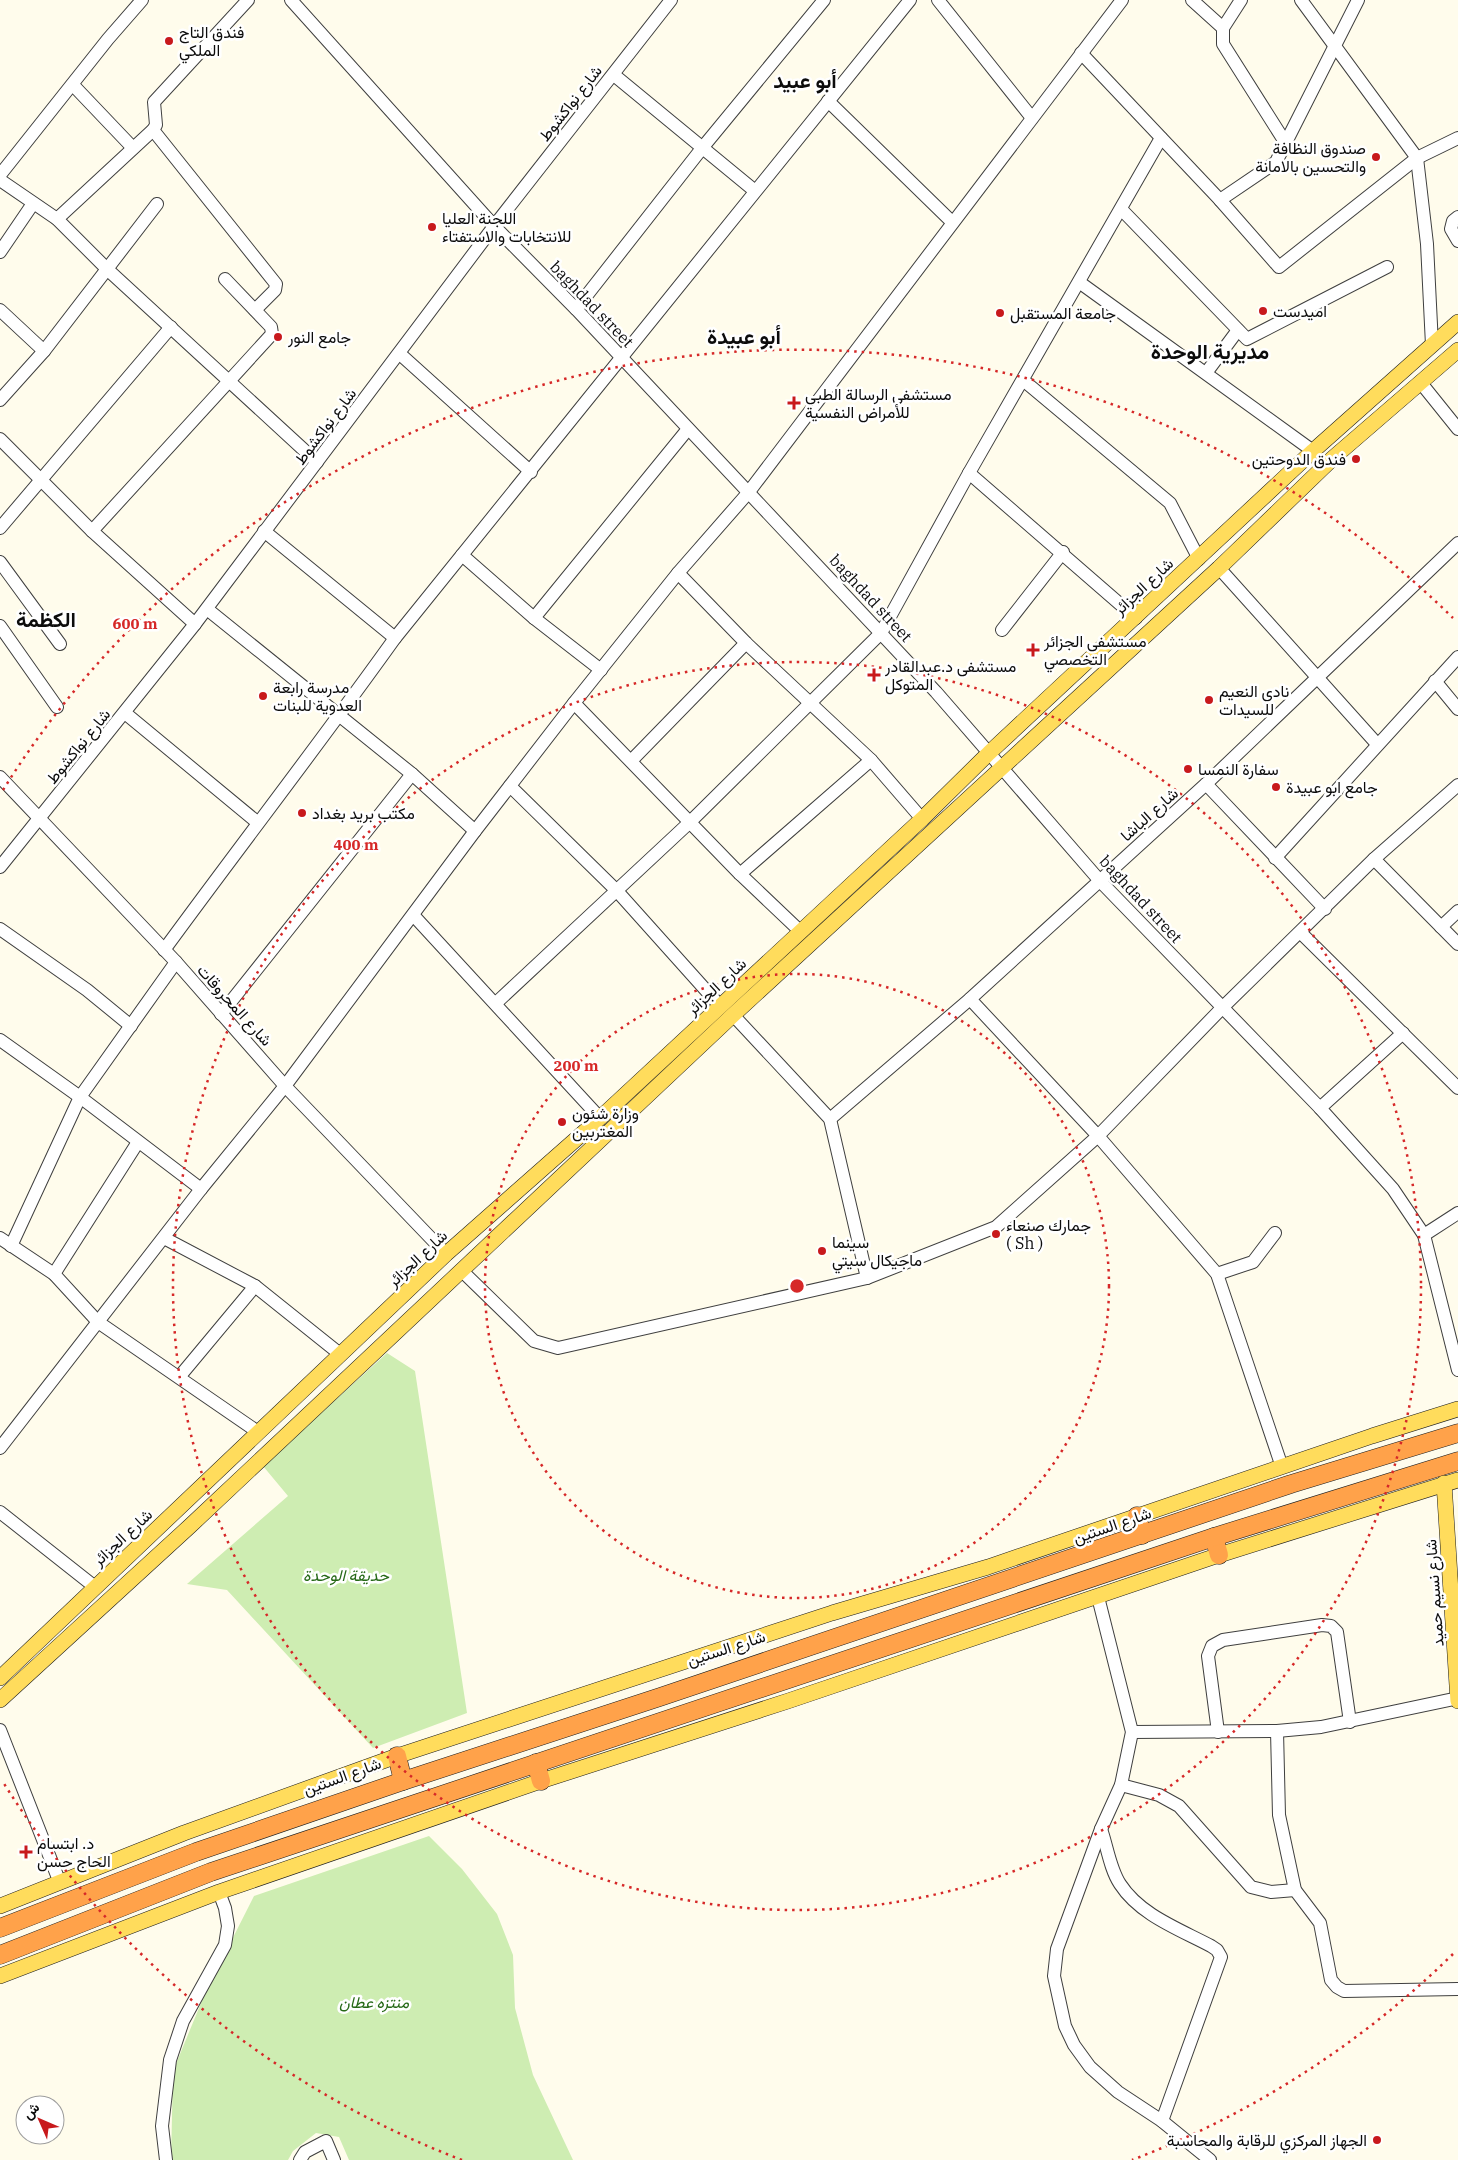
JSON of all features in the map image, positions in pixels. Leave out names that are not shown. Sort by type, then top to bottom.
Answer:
[{"type":"highway","name":"شارع الستين","points":[[0,1928],[196,1852],[403,1781],[660,1697],[1291,1484],[1458,1433]]},
{"type":"highway","points":[[0,1954],[211,1872],[1214,1537],[1458,1461]]},
{"type":"highway","points":[[1136,1516],[1142,1535]]},
{"type":"highway","points":[[1214,1537],[1220,1555]]},
{"type":"highway","points":[[660,1697],[665,1720]]},
{"type":"highway","points":[[397,1756],[403,1781]]},
{"type":"highway","points":[[536,1763],[542,1781]]},
{"type":"main road","name":"شارع الجزائر","points":[[0,1678],[446,1254],[600,1118],[922,819],[1313,451],[1458,322]]},
{"type":"main road","name":"شارع الجزائر","points":[[0,1700],[190,1526],[733,1015],[1219,568],[1333,458],[1421,384],[1458,350]]},
{"type":"main road","points":[[1313,451],[1333,458]]},
{"type":"main road","points":[[720,1006],[733,1015]]},
{"type":"main road","points":[[446,1254],[462,1271]]},
{"type":"main road","name":"شارع الستين","points":[[0,1906],[184,1833],[397,1756],[832,1613],[988,1567],[1458,1409]]},
{"type":"main road","points":[[0,1976],[219,1892],[542,1781],[1220,1555],[1451,1481]]},
{"type":"main road","name":"شارع نسيم حميد","points":[[1451,1481],[1458,1700]]},
{"type":"main road","points":[[176,1510],[190,1526]]},
{"type":"street","points":[[0,175],[73,85],[108,38],[142,0]]},
{"type":"street","points":[[57,220],[153,130],[156,125],[154,102],[248,0]]},
{"type":"street","name":"baghdad street","points":[[291,0],[495,227],[576,309],[936,692],[1100,880],[1320,1108],[1393,1189],[1424,1235],[1458,1370]]},
{"type":"street","name":"شارع نواكشوط","points":[[0,867],[207,609],[495,227],[671,0]]},
{"type":"street","points":[[576,309],[703,147],[824,0]]},
{"type":"street","points":[[164,950],[395,638],[531,472],[620,357],[910,0]]},
{"type":"street","points":[[938,0],[1032,118]]},
{"type":"street","points":[[0,1448],[201,1190],[285,1086],[414,916],[475,831],[574,703],[678,573],[748,493],[1122,0]]},
{"type":"street","points":[[1192,0],[1223,28]]},
{"type":"street","points":[[1241,0],[1223,28],[1223,44],[1284,142]]},
{"type":"street","points":[[1301,0],[1417,158],[1427,244],[1432,344]]},
{"type":"street","points":[[1220,200],[1276,162],[1284,142],[1333,45],[1358,0]]},
{"type":"street","points":[[1081,54],[1220,200],[1279,267],[1417,158],[1458,138]]},
{"type":"street","points":[[614,75],[755,191]]},
{"type":"street","points":[[73,85],[133,148]]},
{"type":"street","points":[[828,101],[952,222]]},
{"type":"street","points":[[153,130],[276,284],[274,290],[255,310]]},
{"type":"street","points":[[496,1003],[690,822],[881,633],[969,473],[1161,138]]},
{"type":"street","points":[[0,180],[32,205],[57,220],[107,269],[317,462]]},
{"type":"street","points":[[0,400],[44,351],[157,204]]},
{"type":"street","points":[[0,252],[32,205]]},
{"type":"street","points":[[1121,209],[1247,339],[1388,268]]},
{"type":"street","points":[[1458,217],[1453,221],[1451,229],[1458,241]]},
{"type":"street","points":[[92,531],[272,334],[271,327],[225,279]]},
{"type":"street","points":[[1079,282],[1313,451]]},
{"type":"street","points":[[0,310],[44,351]]},
{"type":"street","points":[[0,528],[171,327]]},
{"type":"street","points":[[1206,374],[1238,330]]},
{"type":"street","points":[[400,354],[531,472]]},
{"type":"street","points":[[1023,380],[1170,502],[1199,559]]},
{"type":"street","points":[[1421,384],[1458,429]]},
{"type":"street","points":[[534,618],[688,429]]},
{"type":"street","points":[[1,442],[92,531],[195,624]]},
{"type":"street","points":[[969,473],[1063,552],[1136,618]]},
{"type":"street","points":[[264,531],[395,638]]},
{"type":"street","name":"شارع الباشا","points":[[830,1119],[970,999],[1206,784],[1458,543]]},
{"type":"street","points":[[1002,630],[1063,552]]},
{"type":"street","points":[[462,555],[534,618],[601,670]]},
{"type":"street","points":[[0,562],[60,644]]},
{"type":"street","points":[[1219,568],[1377,744]]},
{"type":"street","points":[[678,573],[746,643],[871,760],[922,819]]},
{"type":"street","points":[[207,609],[412,774],[475,831]]},
{"type":"street","points":[[0,626],[57,707]]},
{"type":"street","points":[[631,761],[746,643]]},
{"type":"street","points":[[1276,858],[1377,744],[1458,657]]},
{"type":"street","points":[[1435,681],[1458,709]]},
{"type":"street","points":[[574,703],[740,874],[801,932]]},
{"type":"street","points":[[125,713],[257,822]]},
{"type":"street","points":[[740,874],[871,760]]},
{"type":"street","points":[[221,1014],[412,774]]},
{"type":"street","name":"شارع المحروقات","points":[[0,778],[176,962],[285,1086],[446,1254]]},
{"type":"street","points":[[1206,784],[1324,909]]},
{"type":"street","points":[[462,1271],[534,1341],[558,1348],[867,1278],[996,1227],[1098,1136],[1222,1008],[1301,933],[1374,859],[1458,785]]},
{"type":"street","points":[[510,786],[617,891],[720,1006]]},
{"type":"street","points":[[1374,859],[1458,944]]},
{"type":"street","points":[[1441,928],[1458,911]]},
{"type":"street","points":[[414,916],[600,1118]]},
{"type":"street","points":[[0,929],[86,990],[131,1026]]},
{"type":"street","points":[[1301,933],[1456,1082]]},
{"type":"street","points":[[11,1246],[80,1097],[176,962]]},
{"type":"street","points":[[970,999],[1098,1136],[1217,1274],[1282,1467]]},
{"type":"street","points":[[733,1015],[830,1119],[867,1278]]},
{"type":"street","points":[[1320,1108],[1403,1033]]},
{"type":"street","points":[[0,1040],[80,1097],[201,1190]]},
{"type":"street","points":[[54,1274],[138,1142]]},
{"type":"street","points":[[1424,1235],[1458,1213]]},
{"type":"street","points":[[1217,1274],[1253,1262],[1275,1233]]},
{"type":"street","points":[[0,1238],[54,1274],[98,1322],[180,1376],[258,1432]]},
{"type":"street","points":[[164,1238],[255,1286],[340,1354]]},
{"type":"street","points":[[180,1376],[255,1286]]},
{"type":"street","points":[[0,1512],[95,1587]]},
{"type":"street","points":[[1098,1597],[1132,1732],[1121,1785],[1101,1829],[1057,1949],[1054,1976],[1065,2026],[1074,2045],[1090,2067],[1118,2092],[1162,2121],[1210,2160]]},
{"type":"street","points":[[1218,1732],[1208,1656],[1212,1646],[1223,1640],[1322,1625],[1331,1626],[1337,1632],[1350,1722]]},
{"type":"street","points":[[1132,1732],[1276,1731],[1350,1722],[1458,1700]]},
{"type":"street","points":[[0,1730],[60,1883]]},
{"type":"street","points":[[1276,1731],[1279,1815],[1295,1890],[1320,1923],[1331,1980],[1337,1988],[1344,1991],[1458,1990]]},
{"type":"street","points":[[1121,1785],[1159,1795],[1179,1806],[1251,1887],[1271,1892],[1295,1890]]},
{"type":"street","points":[[1101,1829],[1119,1882],[1133,1900],[1149,1913],[1211,1946],[1217,1950],[1220,1957],[1162,2121]]},
{"type":"street","points":[[166,2160],[162,2126],[170,2060],[184,2020],[225,1945],[228,1926],[225,1908],[219,1892]]},
{"type":"street","points":[[300,2160],[305,2152],[326,2141],[334,2160]]},
{"type":"green space","name":"حديقة الوحدة","points":[[387,1353],[415,1371],[467,1713],[373,1748],[227,1590],[187,1584],[288,1496],[263,1466]]},
{"type":"green space","name":"منتزه عطان","points":[[429,1836],[462,1869],[497,1914],[513,1955],[515,2008],[533,2075],[573,2160],[349,2160],[339,2137],[316,2133],[293,2151],[288,2160],[171,2160],[173,2071],[206,1991],[254,1896]]},
{"type":"place","name":"فندق التاج الملكي","points":[[169,41]]},
{"type":"place","name":"صندوق النظافة والتحسين بالامانة","points":[[1376,157]]},
{"type":"place","name":"اللجنة العليا للانتخابات والاستفتاء","points":[[432,227]]},
{"type":"place","name":"اميدست","points":[[1263,311]]},
{"type":"place","name":"جامعة المستقبل","points":[[1000,313]]},
{"type":"place","name":"جامع النور","points":[[278,337]]},
{"type":"place","name":"مستشفى الرسالة الطبي للأمراض النفسية","points":[[794,403]]},
{"type":"place","name":"فندق الدوحتين","points":[[1356,459]]},
{"type":"place","name":"مستشفى الجزائر التخصصي","points":[[1033,650]]},
{"type":"place","name":"مستشفى د.عبدالقادر المتوكل","points":[[874,675]]},
{"type":"place","name":"مدرسة رابعة العدوية للبنات","points":[[263,696]]},
{"type":"place","name":"نادي النعيم للسيدات","points":[[1209,700]]},
{"type":"place","name":"سفارة النمسا","points":[[1188,769]]},
{"type":"place","name":"جامع ابو عبيدة","points":[[1276,787]]},
{"type":"place","name":"مكتب بريد بغداد","points":[[302,813]]},
{"type":"place","name":"وزارة شئون المغتربين","points":[[562,1122]]},
{"type":"place","name":"جمارك صنعاء ( Sh )","points":[[996,1234]]},
{"type":"place","name":"سينما ماجيكال سيتي","points":[[822,1251]]},
{"type":"place","name":"د. ابتسام الحاج حسن","points":[[26,1852]]},
{"type":"place","name":"الجهاز المركزي للرقابة والمحاسبة","points":[[1377,2140]]},
{"type":"district","name":"أبو عبيد","points":[[805,81]]},
{"type":"district","name":"أبو عبيدة","points":[[744,337]]},
{"type":"district","name":"مديرية الوحدة","points":[[1210,352]]},
{"type":"district","name":"الكظمة","points":[[46,620]]}]
